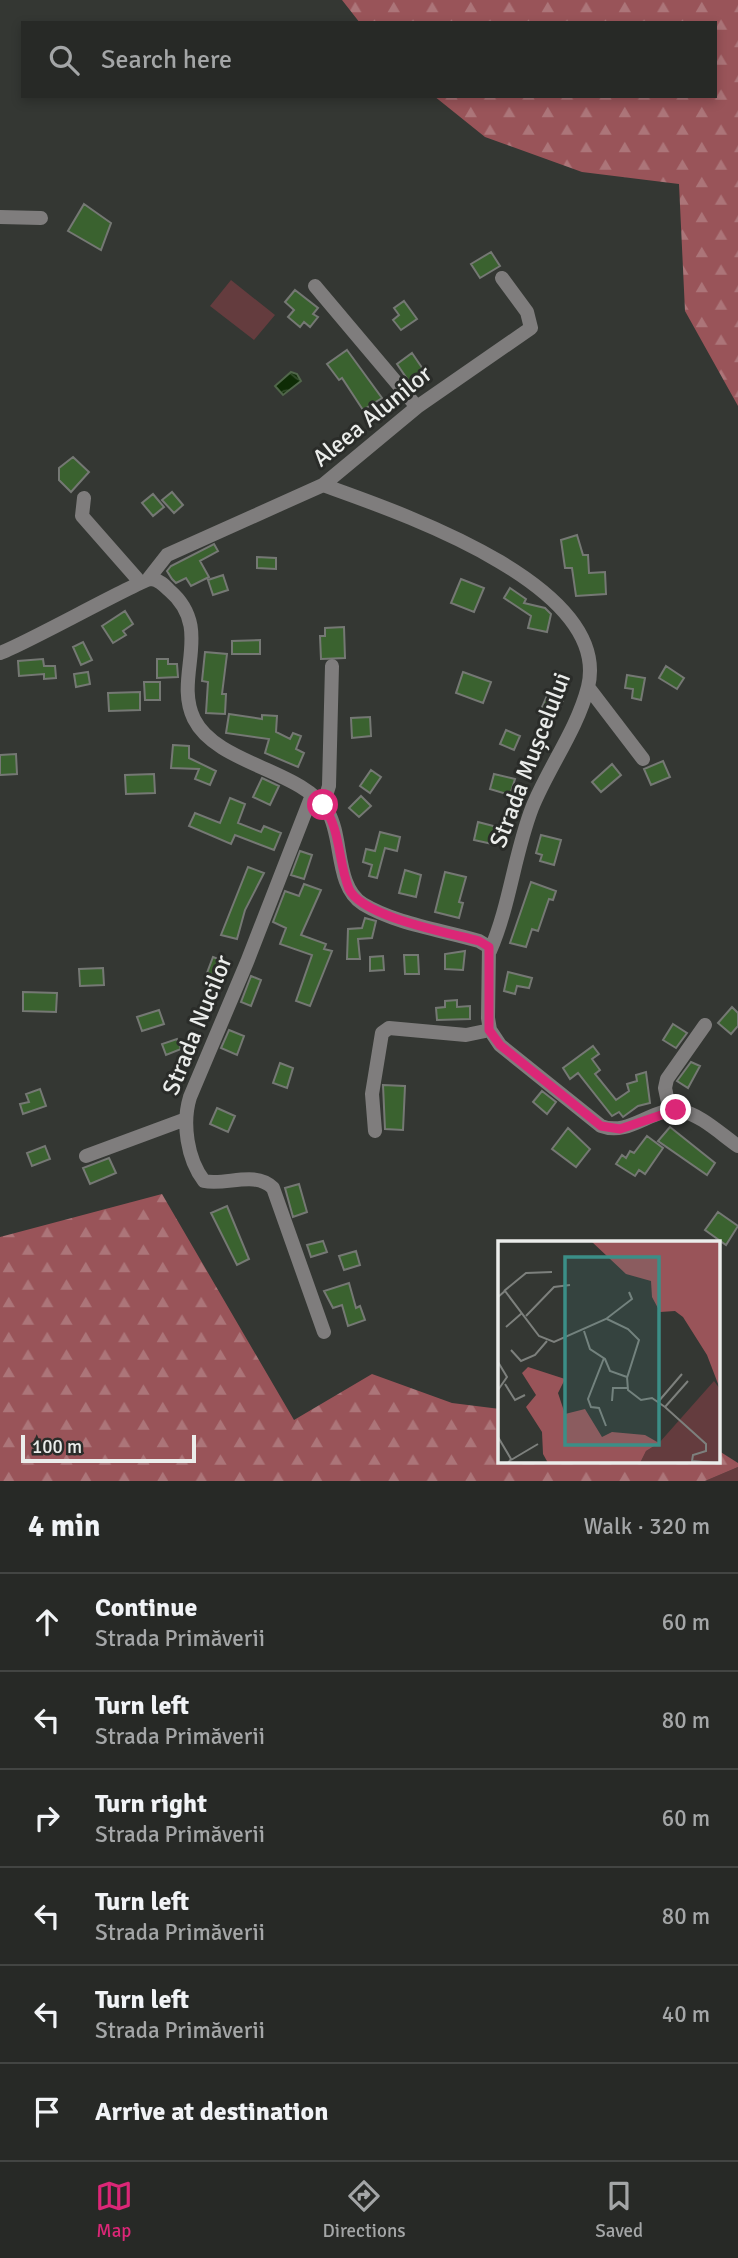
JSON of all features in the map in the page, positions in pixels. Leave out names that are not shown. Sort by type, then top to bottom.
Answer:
[{"type":"street","points":[[0,217],[41,218]]},
{"type":"street","name":"Aleea Alunilor","points":[[0,653],[77,617],[145,580],[167,555],[323,485],[417,407],[531,328],[527,312],[502,278]]},
{"type":"street","points":[[315,285],[417,407]]},
{"type":"street","name":"Strada Mușcelului","points":[[323,485],[453,537],[545,591],[570,618],[589,660],[588,687],[525,828],[501,921],[490,951],[489,1030]]},
{"type":"street","points":[[84,498],[82,516],[145,580],[158,580],[182,601],[190,617],[192,636],[189,699],[195,722],[216,741],[312,795],[323,805],[332,821],[349,889],[362,904],[397,918],[479,941],[490,951]]},
{"type":"street","points":[[323,805],[329,786],[332,666]]},
{"type":"street","points":[[588,687],[643,759]]},
{"type":"street","name":"Strada Nucilor","points":[[312,795],[247,962],[190,1097],[186,1119],[191,1153],[204,1181],[254,1179],[265,1181],[273,1188],[324,1332]]},
{"type":"street","points":[[670,1112],[666,1097],[667,1079],[705,1025]]},
{"type":"street","points":[[375,1131],[372,1094],[382,1033],[389,1028],[466,1035],[489,1030],[507,1052],[601,1126],[620,1129],[670,1112],[688,1113],[736,1140]]},
{"type":"street","points":[[86,1156],[186,1119]]},
{"type":"shaded area","points":[[231,280],[275,315],[254,340],[210,306]]},
{"type":"shaded area","points":[[738,1467],[738,1481],[705,1481]]},
{"type":"green space","points":[[342,0],[738,0],[738,406],[685,311],[679,184],[582,172],[485,137],[436,98],[717,98],[717,21],[358,21]]},
{"type":"green space","points":[[162,1194],[294,1420],[372,1374],[452,1403],[498,1409],[498,1464],[720,1464],[720,1452],[738,1463],[738,1467],[705,1481],[0,1481],[0,1237]]},
{"type":"water","points":[[291,372],[297,374],[301,381],[283,395],[275,386]]},
{"type":"building","points":[[84,204],[111,223],[101,250],[68,231]]},
{"type":"building","points":[[491,252],[500,266],[480,278],[471,264]]},
{"type":"building","points":[[295,290],[318,308],[313,314],[318,317],[310,327],[304,322],[300,327],[288,317],[294,310],[285,302]]},
{"type":"building","points":[[404,301],[417,319],[401,330],[393,320],[399,315],[394,308]]},
{"type":"building","points":[[347,350],[382,398],[363,410],[342,378],[339,380],[327,364]]},
{"type":"building","points":[[412,353],[427,375],[412,386],[397,364]]},
{"type":"building","points":[[73,457],[89,472],[71,492],[59,480],[59,468]]},
{"type":"building","points":[[172,492],[183,505],[174,513],[162,500]]},
{"type":"building","points":[[153,494],[164,507],[153,516],[142,503]]},
{"type":"building","points":[[577,535],[583,555],[588,555],[589,573],[605,572],[606,594],[576,596],[572,568],[565,568],[561,540]]},
{"type":"building","points":[[214,544],[218,551],[200,561],[209,577],[191,586],[186,578],[176,583],[172,579],[167,571],[171,566]]},
{"type":"building","points":[[257,557],[276,558],[276,569],[257,568]]},
{"type":"building","points":[[223,575],[228,590],[213,595],[208,580]]},
{"type":"building","points":[[461,579],[484,588],[474,612],[451,603]]},
{"type":"building","points":[[510,588],[526,599],[524,603],[545,608],[551,614],[547,632],[528,628],[531,616],[504,598]]},
{"type":"building","points":[[125,611],[133,624],[123,631],[126,635],[113,643],[102,626]]},
{"type":"building","points":[[344,627],[345,658],[321,659],[320,636],[325,636],[325,628]]},
{"type":"building","points":[[260,640],[260,654],[232,654],[232,641]]},
{"type":"building","points":[[83,642],[92,660],[81,665],[73,647]]},
{"type":"building","points":[[205,652],[227,654],[222,694],[226,694],[225,714],[206,713],[208,682],[202,681]]},
{"type":"building","points":[[43,659],[44,666],[55,666],[56,678],[44,679],[44,674],[19,676],[18,661]]},
{"type":"building","points":[[157,659],[168,659],[168,664],[177,664],[178,677],[157,678]]},
{"type":"building","points":[[666,666],[684,678],[677,689],[659,678]]},
{"type":"building","points":[[88,672],[90,684],[76,687],[74,674]]},
{"type":"building","points":[[463,672],[491,682],[483,703],[456,693]]},
{"type":"building","points":[[627,675],[645,678],[641,700],[632,698],[633,689],[625,688]]},
{"type":"building","points":[[144,682],[160,682],[160,700],[145,700]]},
{"type":"building","points":[[549,691],[564,698],[554,721],[539,714]]},
{"type":"building","points":[[140,692],[140,710],[109,711],[108,693]]},
{"type":"building","points":[[229,714],[262,719],[262,715],[277,716],[276,732],[290,739],[293,733],[301,736],[296,749],[304,753],[298,767],[265,753],[269,739],[226,733]]},
{"type":"building","points":[[370,717],[371,736],[352,738],[351,718]]},
{"type":"building","points":[[506,730],[520,736],[514,750],[500,744]]},
{"type":"building","points":[[173,745],[189,746],[189,758],[216,771],[210,785],[195,779],[199,769],[171,768]]},
{"type":"building","points":[[16,754],[17,774],[0,775],[0,755]]},
{"type":"building","points":[[663,761],[670,777],[651,785],[644,769]]},
{"type":"building","points":[[612,764],[621,775],[601,792],[592,782]]},
{"type":"building","points":[[371,770],[381,777],[370,793],[360,786]]},
{"type":"building","points":[[154,774],[155,793],[126,794],[125,775]]},
{"type":"building","points":[[494,774],[515,779],[510,795],[490,789]]},
{"type":"building","points":[[262,778],[279,786],[270,805],[253,797]]},
{"type":"building","points":[[361,796],[371,806],[359,817],[349,808]]},
{"type":"building","points":[[230,798],[245,804],[238,823],[261,832],[264,826],[281,833],[274,850],[235,835],[231,844],[189,826],[195,813],[220,823]]},
{"type":"building","points":[[478,822],[501,828],[497,845],[474,840]]},
{"type":"building","points":[[380,832],[400,837],[397,851],[385,848],[377,878],[369,876],[372,865],[363,862],[366,849],[375,851]]},
{"type":"building","points":[[541,835],[561,840],[554,865],[540,861],[542,855],[536,853]]},
{"type":"building","points":[[300,851],[312,855],[304,879],[291,875]]},
{"type":"building","points":[[248,867],[264,873],[245,910],[237,939],[221,935]]},
{"type":"building","points":[[405,870],[421,875],[416,897],[399,893]]},
{"type":"building","points":[[445,872],[466,877],[459,902],[463,903],[459,918],[435,912]]},
{"type":"building","points":[[531,882],[556,891],[553,900],[549,899],[538,931],[532,929],[526,947],[510,943]]},
{"type":"building","points":[[304,884],[321,890],[301,935],[326,944],[324,949],[332,951],[310,1006],[296,1001],[312,955],[280,944],[286,928],[273,922],[285,891],[299,896]]},
{"type":"building","points":[[365,918],[376,921],[372,938],[358,939],[360,959],[347,959],[348,929],[362,928]]},
{"type":"building","points":[[465,951],[463,970],[445,969],[445,954]]},
{"type":"building","points":[[404,955],[418,955],[419,974],[405,974]]},
{"type":"building","points":[[383,956],[384,970],[370,971],[370,957]]},
{"type":"building","points":[[213,957],[228,963],[222,978],[207,973]]},
{"type":"building","points":[[103,968],[104,985],[80,986],[79,969]]},
{"type":"building","points":[[508,972],[532,978],[529,988],[517,986],[515,994],[504,991]]},
{"type":"building","points":[[251,976],[261,980],[251,1006],[241,1002]]},
{"type":"building","points":[[23,992],[57,993],[56,1012],[23,1011]]},
{"type":"building","points":[[457,1000],[457,1007],[470,1006],[470,1019],[437,1020],[436,1008],[445,1007],[445,1001]]},
{"type":"building","points":[[732,1007],[738,1013],[738,1026],[731,1034],[718,1023]]},
{"type":"building","points":[[159,1010],[164,1024],[142,1031],[137,1017]]},
{"type":"building","points":[[673,1024],[687,1033],[676,1048],[663,1040]]},
{"type":"building","points":[[229,1030],[244,1036],[237,1055],[221,1048]]},
{"type":"building","points":[[177,1039],[181,1049],[166,1055],[162,1044]]},
{"type":"building","points":[[593,1046],[599,1054],[592,1059],[600,1070],[595,1074],[616,1100],[629,1091],[627,1084],[637,1081],[636,1075],[646,1072],[650,1103],[638,1106],[623,1117],[619,1112],[612,1116],[578,1073],[570,1079],[563,1068]]},
{"type":"building","points":[[691,1062],[700,1066],[688,1088],[677,1081]]},
{"type":"building","points":[[280,1063],[293,1068],[287,1088],[273,1083]]},
{"type":"building","points":[[383,1085],[405,1086],[403,1130],[385,1129]]},
{"type":"building","points":[[40,1089],[46,1106],[23,1114],[20,1104],[29,1102],[26,1094]]},
{"type":"building","points":[[542,1091],[556,1102],[547,1114],[533,1102]]},
{"type":"building","points":[[217,1108],[235,1116],[228,1132],[210,1124]]},
{"type":"building","points":[[670,1127],[715,1163],[707,1175],[658,1141]]},
{"type":"building","points":[[568,1128],[590,1149],[576,1167],[552,1149]]},
{"type":"building","points":[[647,1136],[663,1148],[645,1174],[639,1170],[635,1176],[616,1164],[622,1155],[626,1158],[630,1151],[634,1153]]},
{"type":"building","points":[[45,1146],[50,1159],[32,1166],[27,1153]]},
{"type":"building","points":[[109,1158],[116,1173],[90,1184],[83,1168]]},
{"type":"building","points":[[299,1184],[307,1212],[293,1217],[285,1188]]},
{"type":"building","points":[[227,1206],[249,1259],[237,1265],[211,1213]]},
{"type":"building","points":[[718,1212],[738,1226],[726,1245],[705,1230]]},
{"type":"building","points":[[323,1241],[327,1252],[311,1257],[307,1245]]},
{"type":"building","points":[[356,1251],[360,1265],[344,1270],[339,1256]]},
{"type":"building","points":[[349,1283],[356,1308],[360,1306],[365,1320],[348,1326],[342,1305],[333,1308],[324,1291]]},
{"type":"route","points":[[323,805],[332,821],[349,889],[362,904],[397,918],[485,943],[489,947],[489,1030],[507,1052],[601,1126],[620,1129],[676,1110]]}]
